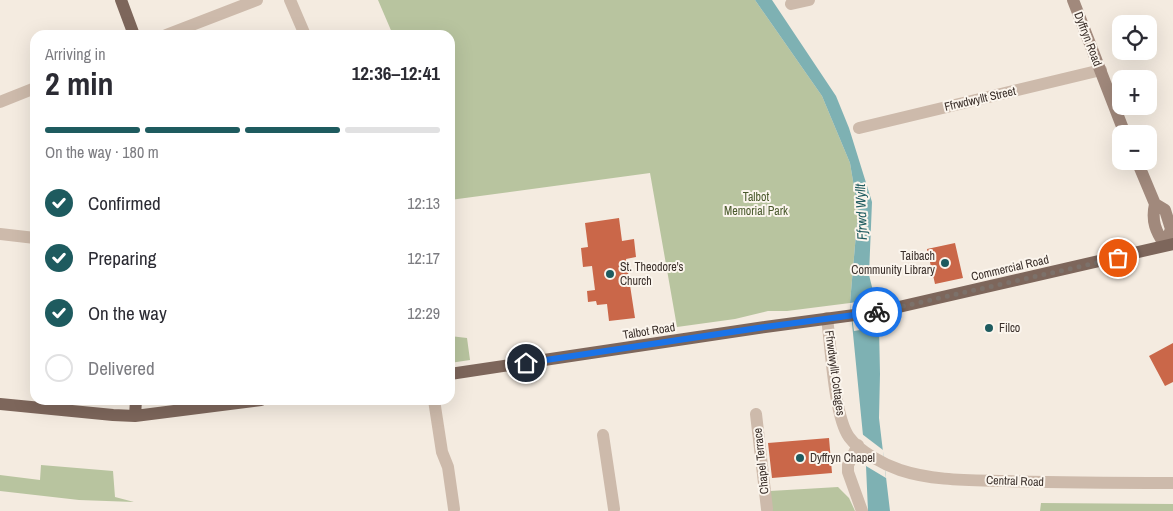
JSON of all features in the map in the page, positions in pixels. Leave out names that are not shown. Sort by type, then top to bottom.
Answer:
[{"type":"main road","points":[[121,0],[132,30]]},
{"type":"main road","name":"Commercial Road","points":[[852,316],[877,312],[1169,245]]},
{"type":"main road","name":"Talbot Road","points":[[455,373],[827,318],[852,316]]},
{"type":"main road","points":[[0,404],[113,416],[135,416],[222,405]]},
{"type":"main road","points":[[135,416],[136,405]]},
{"type":"street","points":[[179,30],[257,0]]},
{"type":"street","points":[[290,0],[303,30]]},
{"type":"street","points":[[791,4],[809,0]]},
{"type":"street","name":"Dyffryn Road","points":[[1073,0],[1121,125]]},
{"type":"street","name":"Ffrwdwyllt Street","points":[[859,128],[1100,70]]},
{"type":"street","points":[[0,102],[30,90]]},
{"type":"street","points":[[1141,170],[1155,204],[1152,216],[1157,234],[1169,245]]},
{"type":"street","points":[[0,234],[30,237]]},
{"type":"street","name":"Ffrwdwyllt Cottages","points":[[827,318],[839,413],[845,430],[861,448]]},
{"type":"street","points":[[435,405],[442,452],[448,467],[454,509]]},
{"type":"street","name":"Chapel Terrace","points":[[756,414],[767,509]]},
{"type":"street","points":[[603,435],[614,508]]},
{"type":"street","points":[[861,448],[848,465],[848,472],[862,511]]},
{"type":"street","name":"Central Road","points":[[861,448],[900,470],[944,478],[1086,483],[1173,483]]},
{"type":"green space","name":"Talbot Memorial Park","points":[[378,0],[755,0],[822,96],[850,163],[858,211],[850,303],[787,311],[768,311],[735,319],[677,327],[650,173],[455,199],[455,30],[391,30]]},
{"type":"green space","points":[[455,337],[467,338],[470,360],[455,362]]},
{"type":"green space","points":[[41,465],[113,471],[115,497],[134,502],[79,500],[0,491],[0,475],[40,480]]},
{"type":"green space","points":[[838,487],[849,498],[855,511],[772,511],[770,491]]},
{"type":"green space","points":[[1041,503],[1173,504],[1173,511],[1040,511]]},
{"type":"water","name":"Ffrwd Wyllt","points":[[755,0],[772,0],[836,96],[849,128],[872,202],[869,275],[879,327],[879,418],[890,511],[868,511],[866,466],[850,303],[858,211],[850,163],[822,96]]},
{"type":"pier","points":[[875,299],[879,327],[854,331],[850,303]]},
{"type":"pier","points":[[862,434],[883,450],[886,478],[866,466]]},
{"type":"building","name":"St. Theodore's Church","points":[[619,218],[622,241],[634,239],[636,257],[626,259],[635,318],[609,321],[607,304],[597,305],[596,301],[588,302],[587,291],[595,290],[592,266],[583,267],[581,248],[588,247],[585,223]]},
{"type":"building","name":"Taibach Community Library","points":[[955,243],[963,278],[935,284],[927,249]]},
{"type":"building","points":[[1173,343],[1173,382],[1165,386],[1149,356]]},
{"type":"building","name":"Dyffryn Chapel","points":[[829,438],[832,473],[772,478],[768,443]]},
{"type":"way so far","points":[[877,312],[1118,258]]},
{"type":"place","name":"Taibach Community Library","points":[[945,263]]},
{"type":"place","name":"St. Theodore's Church","points":[[610,274]]},
{"type":"place","name":"Filco","points":[[989,328]]},
{"type":"place","name":"Dyffryn Chapel","points":[[800,458]]},
{"type":"route","points":[[526,363],[877,312]]}]
